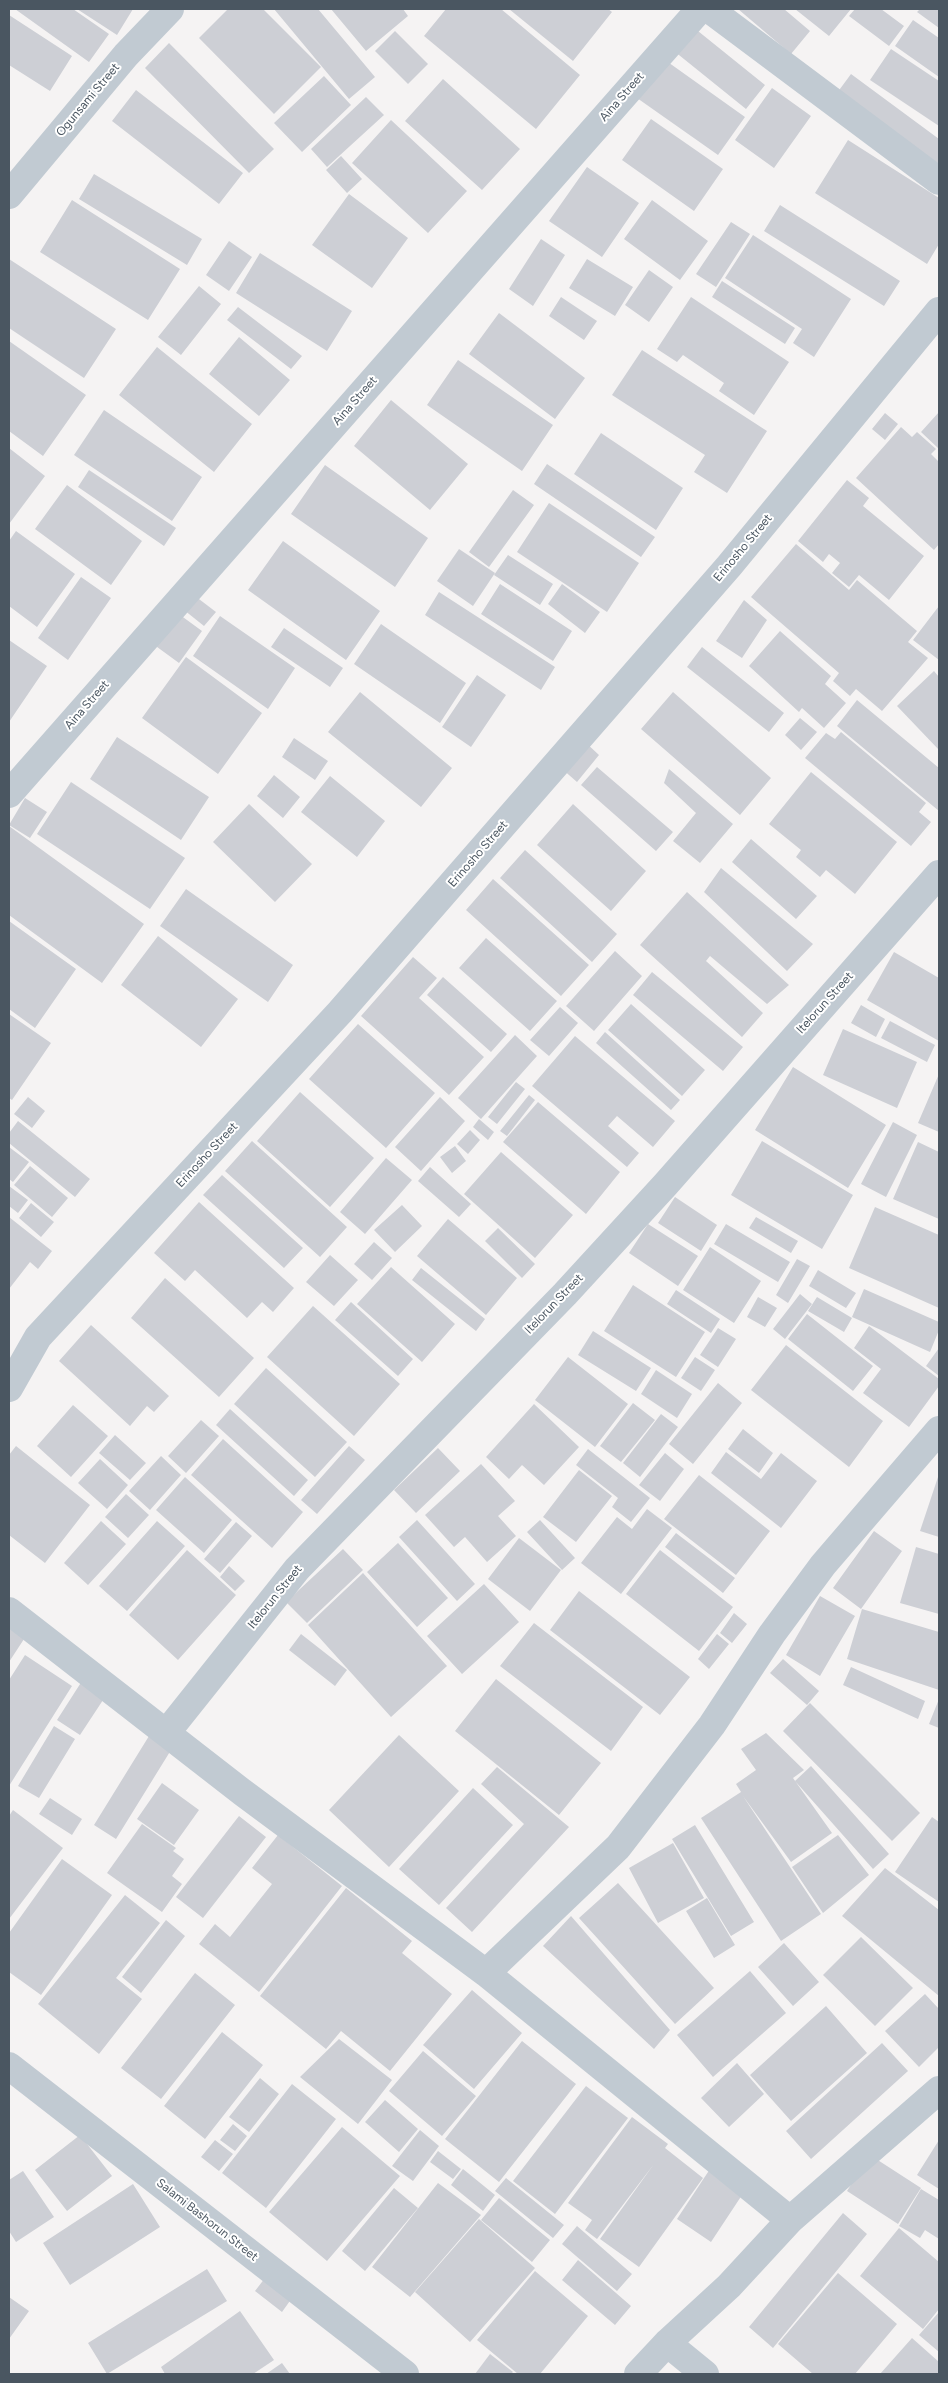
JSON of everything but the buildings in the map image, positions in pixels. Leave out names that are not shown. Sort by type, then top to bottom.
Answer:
[{"type":"street","name":"Ogunsami Street","points":[[9,195],[126,55],[170,9]]},
{"type":"street","name":"Aina Street","points":[[9,794],[700,9]]},
{"type":"street","points":[[709,9],[939,181]]},
{"type":"street","name":"Erinosho Street","points":[[9,1388],[38,1337],[353,997],[729,566],[939,311]]},
{"type":"street","name":"Itelorun Street","points":[[167,1732],[297,1569],[565,1294],[666,1184],[939,874]]},
{"type":"street","points":[[486,1973],[618,1847],[712,1725],[772,1634],[824,1565],[939,1430]]},
{"type":"street","points":[[9,1611],[242,1792],[486,1973],[790,2220]]},
{"type":"street","name":"Salami Bashorun Street","points":[[9,2066],[405,2374]]},
{"type":"street","points":[[638,2374],[667,2343],[729,2286],[790,2220],[939,2090]]},
{"type":"street","points":[[667,2343],[705,2374]]}]
